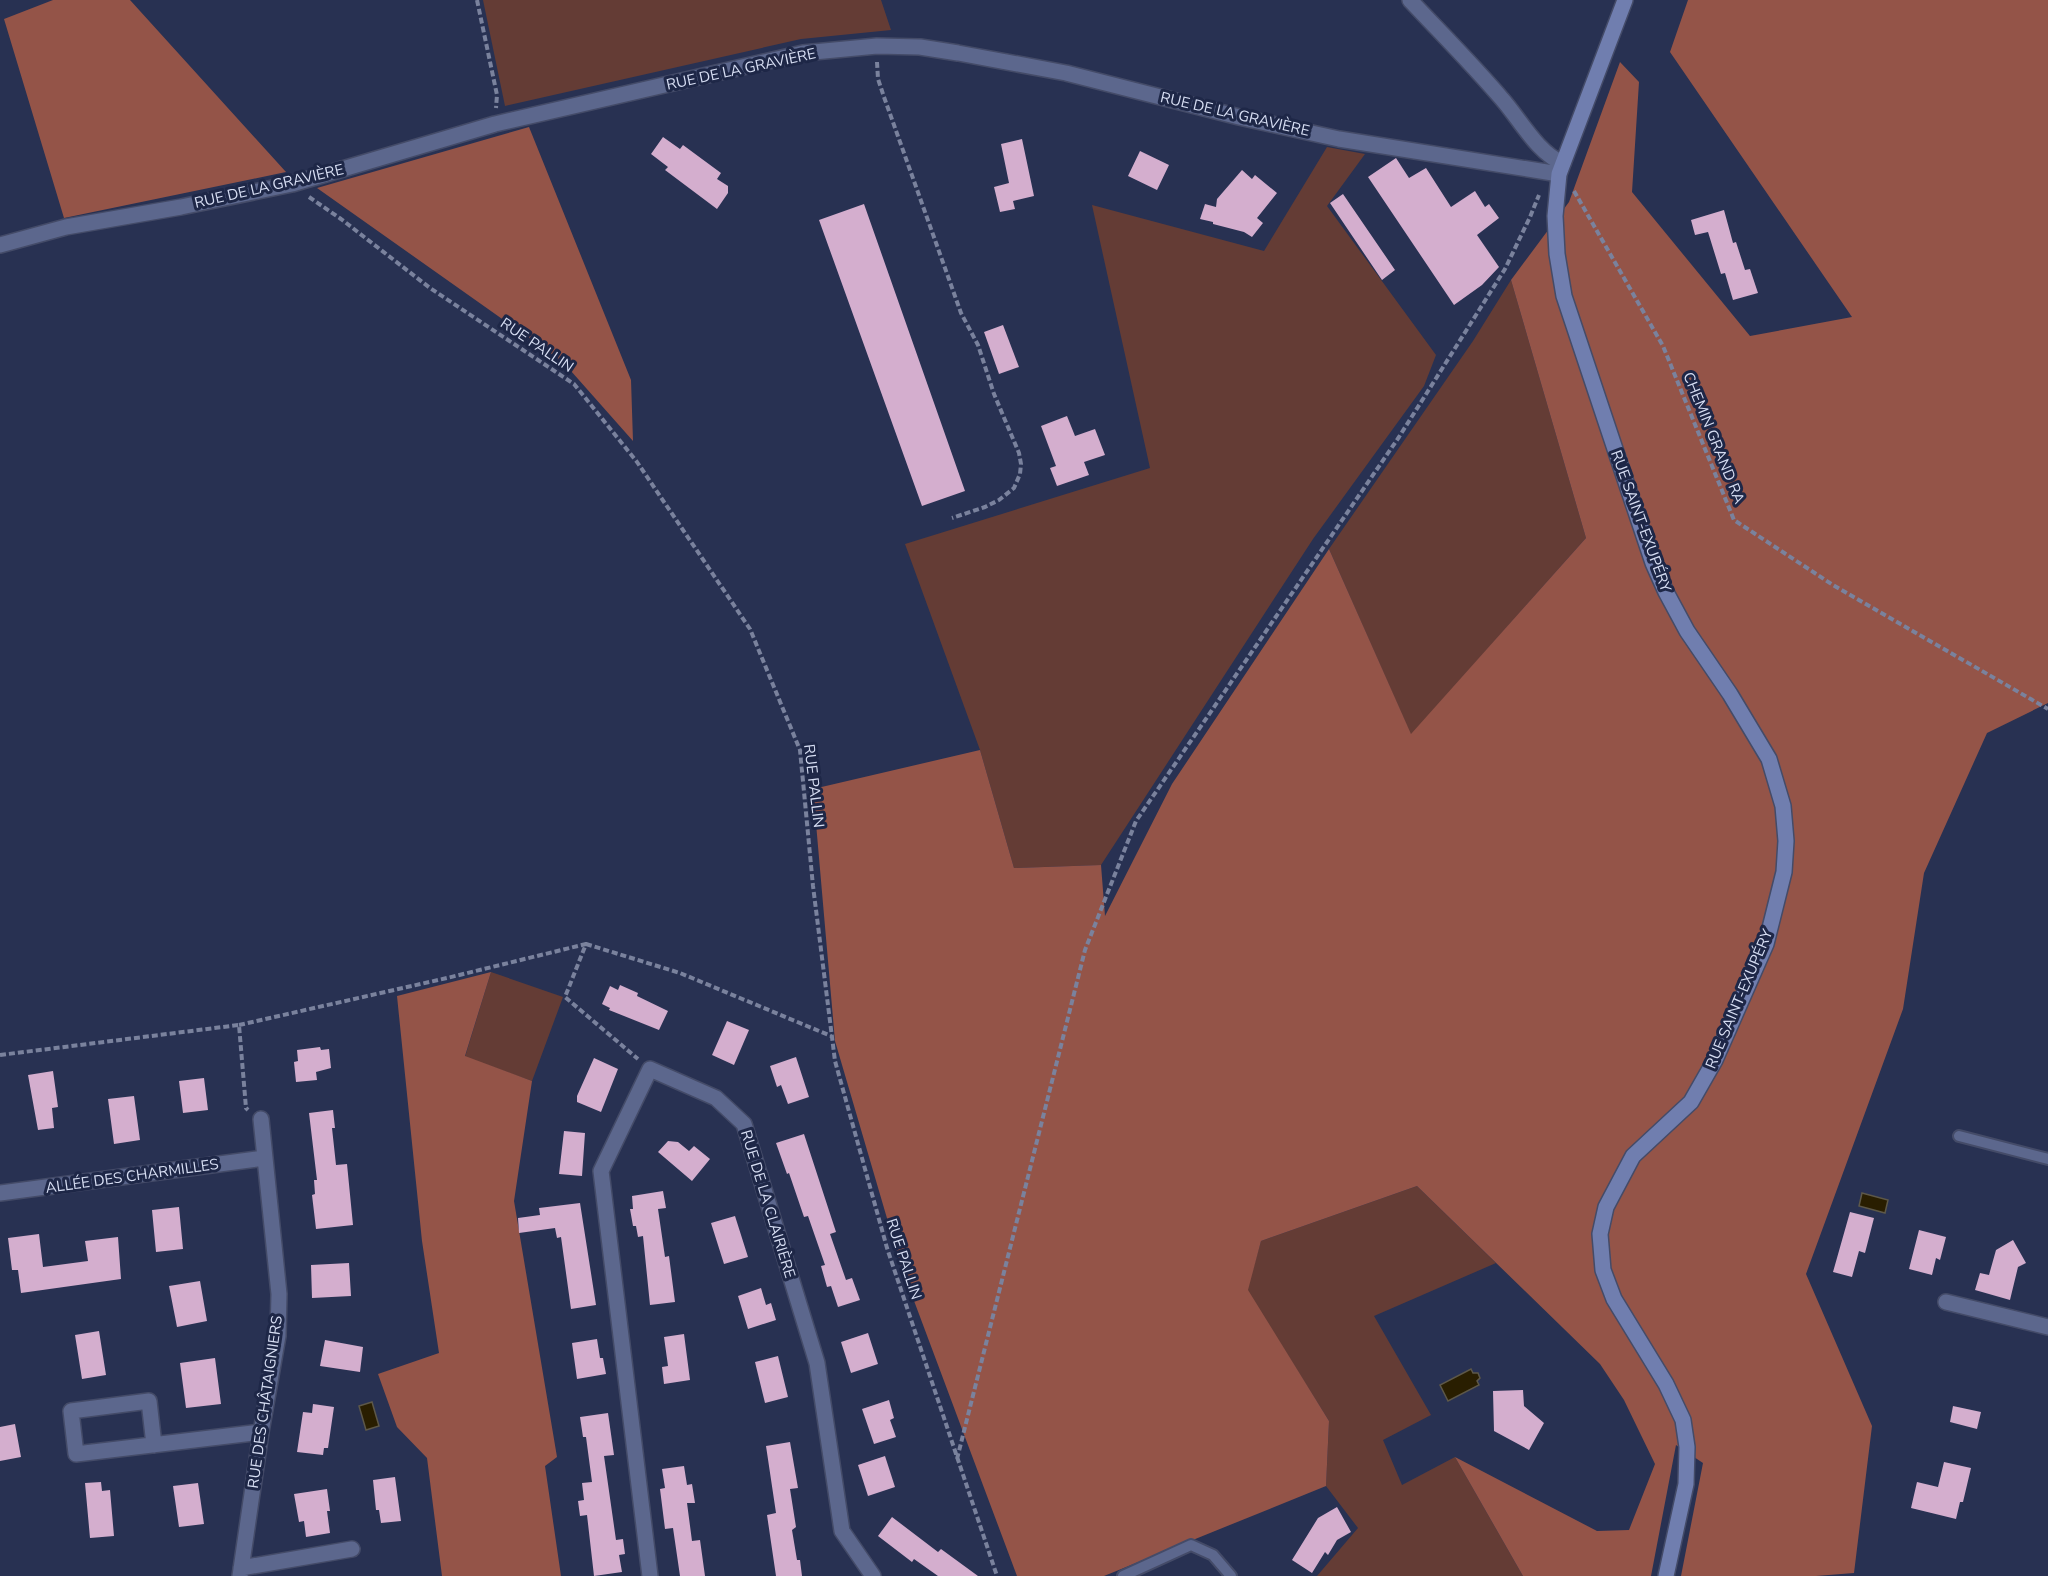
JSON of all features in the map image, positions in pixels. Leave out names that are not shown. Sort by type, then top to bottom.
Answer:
[{"type":"street","points":[[1410,0],[1503,100],[1534,140],[1561,169]]},
{"type":"street","name":"RUE SAINT-EXUPÉRY","points":[[1625,0],[1561,169],[1556,216],[1557,254],[1564,296],[1653,563],[1687,631],[1730,694],[1769,759],[1783,806],[1786,842],[1784,872],[1766,944],[1714,1060],[1691,1102],[1633,1156],[1606,1207],[1600,1234],[1604,1270],[1614,1299],[1666,1384],[1683,1420],[1687,1447],[1686,1484],[1666,1576]]},
{"type":"street","name":"RUE DE LA GRAVIÈRE","points":[[0,245],[66,227],[292,184],[495,124],[803,53],[877,46],[920,47],[1066,73],[1239,117],[1340,139],[1561,169]]},
{"type":"street","points":[[650,1069],[602,1171],[650,1576]]},
{"type":"street","name":"RUE DE LA CLAIRIÈRE","points":[[650,1069],[716,1098],[744,1125],[817,1363],[842,1531],[873,1576]]},
{"type":"street","name":"RUE DES CHÂTAIGNIERS","points":[[241,1572],[261,1432],[278,1336],[279,1294],[261,1119]]},
{"type":"street","name":"ALLÉE DES CHARMILLES","points":[[0,1193],[264,1158]]},
{"type":"street","points":[[1946,1302],[2048,1327]]},
{"type":"street","points":[[154,1445],[149,1401],[71,1411],[76,1454],[154,1445],[261,1432]]},
{"type":"street","points":[[241,1572],[352,1549]]},
{"type":"lane","points":[[1959,1136],[2048,1159]]},
{"type":"lane","points":[[1123,1576],[1191,1545],[1214,1555],[1231,1576]]},
{"type":"path","points":[[477,0],[497,95],[495,124]]},
{"type":"path","points":[[877,46],[877,69],[884,98],[961,313],[978,345],[994,394],[1019,453],[1021,464],[1020,474],[1014,488],[999,500],[952,518]]},
{"type":"path","points":[[957,1459],[1085,950],[1136,821],[1399,437],[1505,269],[1540,191],[1561,169]]},
{"type":"path","name":"CHEMIN GRAND RA","points":[[1561,169],[1663,346],[1734,520],[1833,585],[2048,709]]},
{"type":"path","name":"RUE PALLIN","points":[[292,184],[430,288],[574,384],[637,462],[750,629],[800,750],[813,886],[835,1061],[887,1248],[997,1576]]},
{"type":"path","points":[[586,944],[565,997],[650,1069]]},
{"type":"path","points":[[0,1055],[239,1025],[586,944],[680,973],[831,1036]]},
{"type":"path","points":[[239,1025],[246,1108],[261,1119]]},
{"type":"shaded area","points":[[53,0],[130,0],[286,172],[64,218],[4,19]]},
{"type":"shaded area","points":[[483,0],[881,0],[891,30],[801,39],[505,106]]},
{"type":"shaded area","points":[[1688,0],[2048,0],[2048,703],[1987,733],[1924,873],[1903,1009],[1806,1274],[1872,1426],[1854,1573],[1816,1576],[1681,1576],[1703,1463],[1676,1445],[1651,1576],[1523,1576],[1455,1457],[1597,1531],[1629,1530],[1655,1464],[1624,1400],[1600,1364],[1417,1186],[1261,1241],[1248,1290],[1329,1421],[1326,1486],[1104,1576],[1017,1576],[901,1266],[835,1041],[813,789],[980,750],[1014,868],[1101,865],[1105,916],[1172,784],[1329,549],[1411,734],[1586,538],[1511,280],[1569,202],[1620,62],[1639,82],[1632,192],[1750,336],[1852,317],[1670,52]]},
{"type":"shaded area","points":[[529,127],[631,380],[633,441],[563,362],[317,188]]},
{"type":"shaded area","points":[[1327,147],[1365,154],[1327,206],[1436,355],[1424,386],[1313,539],[1101,865],[1014,868],[980,750],[905,544],[1150,468],[1092,205],[1264,251]]},
{"type":"shaded area","points":[[1511,280],[1586,538],[1411,735],[1329,549],[1473,341]]},
{"type":"shaded area","points":[[491,972],[563,997],[532,1081],[465,1057]]},
{"type":"shaded area","points":[[491,972],[465,1056],[532,1081],[514,1201],[557,1457],[545,1466],[561,1576],[442,1576],[427,1458],[397,1427],[378,1374],[439,1353],[422,1241],[397,996]]},
{"type":"shaded area","points":[[1417,1186],[1496,1263],[1374,1316],[1431,1415],[1383,1440],[1402,1485],[1455,1457],[1523,1576],[1317,1576],[1358,1528],[1326,1486],[1329,1421],[1247,1290],[1261,1241]]},
{"type":"shaded area","points":[[1862,1193],[1888,1200],[1885,1213],[1859,1206]]},
{"type":"shaded area","points":[[1471,1369],[1473,1373],[1478,1373],[1479,1385],[1448,1401],[1440,1385]]},
{"type":"shaded area","points":[[372,1402],[379,1426],[366,1430],[359,1406]]},
{"type":"building","points":[[663,137],[680,149],[683,145],[721,173],[717,179],[728,186],[728,193],[717,209],[665,170],[668,167],[651,154]]},
{"type":"building","points":[[1022,139],[1034,196],[1013,201],[1015,209],[1000,212],[994,187],[1009,183],[1001,144]]},
{"type":"building","points":[[1140,151],[1169,165],[1157,190],[1128,176]]},
{"type":"building","points":[[1396,158],[1409,178],[1426,168],[1451,207],[1475,191],[1485,207],[1489,204],[1499,218],[1477,235],[1499,267],[1482,285],[1454,305],[1368,177]]},
{"type":"building","points":[[1242,170],[1252,179],[1255,175],[1277,193],[1257,218],[1263,223],[1252,237],[1244,232],[1200,219],[1205,204],[1216,207],[1217,199]]},
{"type":"building","points":[[1343,194],[1395,270],[1382,280],[1330,203]]},
{"type":"building","points":[[864,204],[965,491],[922,506],[819,220]]},
{"type":"building","points":[[1724,210],[1733,243],[1736,242],[1745,270],[1750,269],[1758,293],[1733,300],[1725,273],[1721,274],[1708,232],[1695,235],[1691,220]]},
{"type":"building","points":[[1003,325],[1019,367],[999,374],[984,332]]},
{"type":"building","points":[[1067,416],[1075,436],[1095,429],[1105,455],[1084,462],[1089,475],[1057,486],[1050,468],[1056,466],[1041,426]]},
{"type":"building","points":[[620,985],[668,1011],[659,1030],[609,1010],[610,1008],[602,1004],[610,986],[618,990]]},
{"type":"building","points":[[727,1021],[749,1030],[734,1065],[712,1055]]},
{"type":"building","points":[[320,1047],[321,1050],[329,1049],[331,1068],[316,1072],[317,1080],[296,1082],[294,1062],[298,1061],[297,1050]]},
{"type":"building","points":[[796,1057],[809,1097],[788,1104],[781,1085],[777,1087],[770,1066]]},
{"type":"building","points":[[594,1058],[618,1069],[601,1112],[577,1102],[577,1096]]},
{"type":"building","points":[[53,1071],[58,1107],[52,1108],[54,1128],[38,1130],[28,1075]]},
{"type":"building","points":[[204,1078],[208,1110],[183,1113],[179,1081]]},
{"type":"building","points":[[134,1096],[140,1140],[114,1144],[108,1099]]},
{"type":"building","points":[[333,1110],[335,1128],[332,1128],[336,1165],[347,1164],[353,1225],[316,1229],[312,1195],[315,1194],[314,1180],[317,1180],[309,1113]]},
{"type":"building","points":[[564,1131],[585,1133],[582,1176],[559,1174]]},
{"type":"building","points":[[804,1134],[836,1232],[830,1234],[846,1280],[852,1278],[860,1300],[838,1307],[831,1286],[827,1287],[821,1266],[825,1265],[808,1216],[804,1217],[776,1143]]},
{"type":"building","points":[[668,1141],[678,1142],[689,1151],[694,1146],[710,1159],[692,1181],[658,1152]]},
{"type":"building","points":[[663,1191],[666,1208],[658,1209],[665,1257],[669,1256],[675,1302],[650,1305],[643,1236],[638,1237],[630,1209],[633,1209],[632,1196]]},
{"type":"building","points":[[580,1203],[596,1305],[571,1309],[561,1237],[557,1238],[555,1228],[519,1233],[518,1218],[540,1215],[539,1208]]},
{"type":"building","points":[[179,1207],[183,1249],[156,1252],[152,1210]]},
{"type":"building","points":[[1850,1212],[1874,1218],[1865,1253],[1859,1251],[1852,1277],[1833,1272]]},
{"type":"building","points":[[735,1216],[748,1257],[724,1264],[711,1223]]},
{"type":"building","points":[[1919,1230],[1946,1237],[1940,1260],[1936,1258],[1932,1275],[1909,1269]]},
{"type":"building","points":[[39,1234],[43,1267],[88,1261],[85,1241],[118,1237],[121,1279],[21,1293],[18,1270],[12,1270],[8,1238]]},
{"type":"building","points":[[2013,1240],[2026,1263],[2018,1267],[2010,1300],[1975,1290],[1980,1273],[1989,1275],[1996,1250]]},
{"type":"building","points":[[349,1263],[351,1296],[312,1298],[311,1265]]},
{"type":"building","points":[[200,1281],[207,1321],[177,1327],[169,1286]]},
{"type":"building","points":[[761,1288],[766,1305],[771,1303],[776,1320],[748,1329],[738,1296]]},
{"type":"building","points":[[99,1331],[106,1375],[82,1379],[75,1335]]},
{"type":"building","points":[[868,1333],[878,1364],[851,1373],[841,1342]]},
{"type":"building","points":[[684,1334],[690,1380],[664,1384],[662,1367],[668,1366],[664,1337]]},
{"type":"building","points":[[597,1339],[600,1358],[603,1358],[606,1374],[577,1379],[572,1343]]},
{"type":"building","points":[[325,1340],[363,1347],[360,1372],[320,1366]]},
{"type":"building","points":[[778,1356],[788,1397],[765,1403],[755,1362]]},
{"type":"building","points":[[215,1358],[221,1404],[186,1408],[180,1363]]},
{"type":"building","points":[[1523,1390],[1524,1406],[1544,1423],[1529,1450],[1494,1431],[1493,1391]]},
{"type":"building","points":[[889,1400],[894,1418],[890,1420],[896,1437],[874,1444],[862,1409]]},
{"type":"building","points":[[313,1404],[334,1407],[328,1448],[324,1448],[323,1455],[297,1452],[303,1412],[312,1413]]},
{"type":"building","points":[[1953,1406],[1981,1412],[1977,1429],[1950,1422]]},
{"type":"building","points":[[608,1413],[614,1455],[604,1456],[616,1540],[623,1539],[625,1554],[619,1555],[622,1572],[594,1576],[587,1515],[580,1516],[578,1501],[584,1500],[582,1483],[592,1482],[586,1437],[583,1437],[580,1417]]},
{"type":"building","points":[[15,1424],[21,1457],[0,1461],[0,1427]]},
{"type":"building","points":[[790,1442],[798,1488],[790,1489],[796,1527],[792,1530],[802,1576],[776,1576],[767,1515],[776,1513],[766,1446]]},
{"type":"building","points":[[885,1456],[895,1487],[868,1496],[858,1465]]},
{"type":"building","points":[[1944,1462],[1971,1468],[1963,1502],[1960,1502],[1956,1519],[1911,1508],[1917,1482],[1938,1487]]},
{"type":"building","points":[[684,1466],[687,1485],[692,1484],[695,1503],[687,1503],[692,1541],[700,1540],[705,1576],[680,1576],[673,1528],[665,1529],[660,1489],[665,1488],[662,1469]]},
{"type":"building","points":[[395,1477],[401,1521],[381,1523],[379,1510],[376,1510],[373,1480]]},
{"type":"building","points":[[101,1482],[102,1491],[110,1490],[114,1536],[90,1538],[85,1483]]},
{"type":"building","points":[[198,1483],[204,1524],[179,1527],[173,1486]]},
{"type":"building","points":[[327,1489],[330,1533],[306,1537],[304,1521],[299,1522],[294,1494]]},
{"type":"building","points":[[1337,1507],[1351,1532],[1337,1540],[1328,1555],[1325,1552],[1312,1573],[1292,1560],[1318,1518]]},
{"type":"building","points":[[892,1517],[938,1552],[941,1549],[978,1576],[938,1576],[914,1559],[912,1562],[878,1536]]}]
